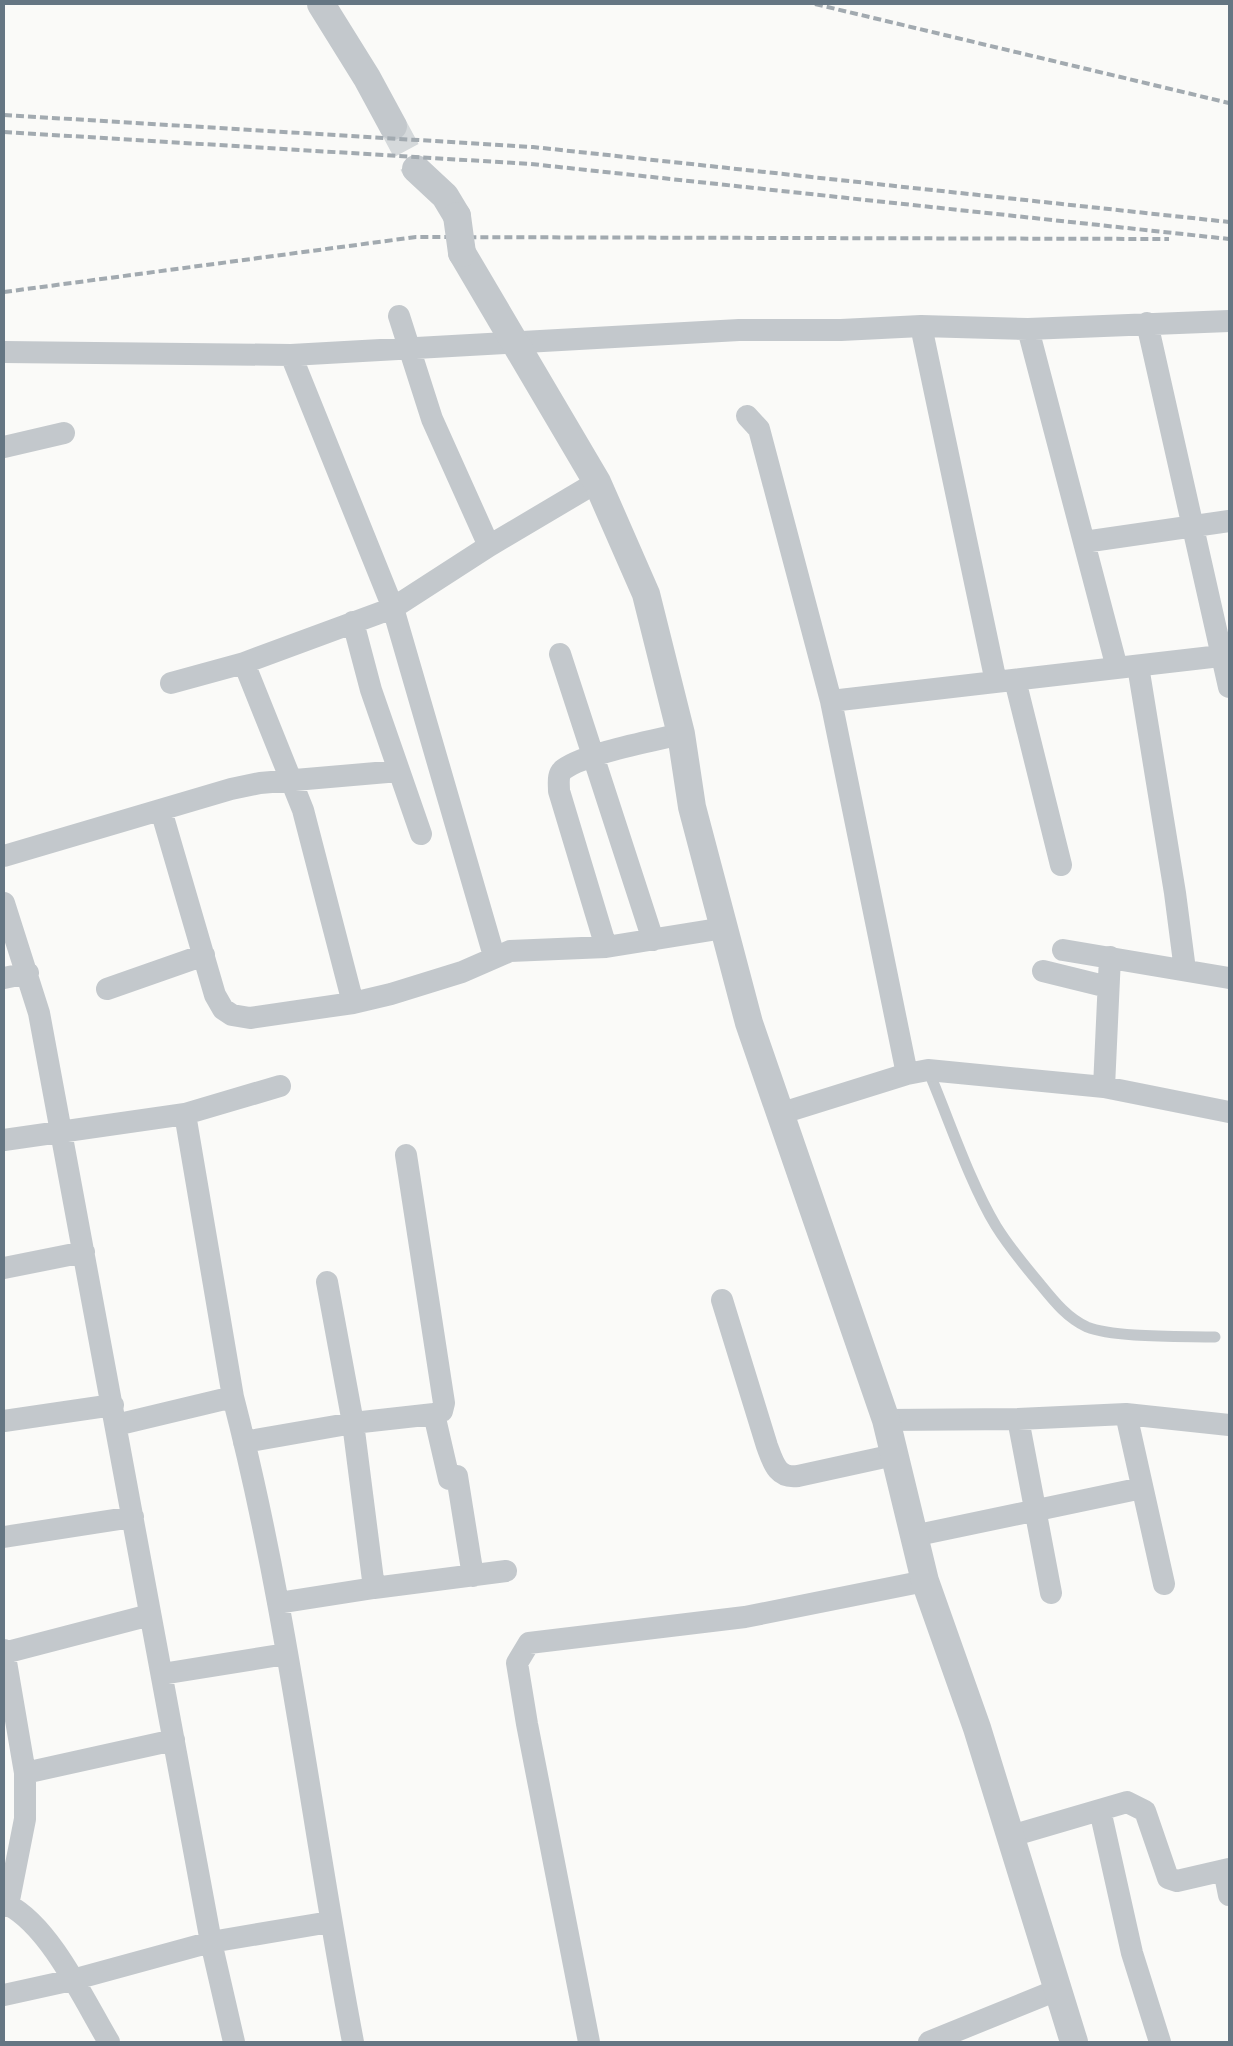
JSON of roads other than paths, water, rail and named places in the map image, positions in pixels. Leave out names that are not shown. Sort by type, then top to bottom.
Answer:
[{"type":"street","points":[[321,4],[367,78],[393,126]]},
{"type":"street","points":[[416,169],[445,196],[457,216],[462,253],[597,482],[646,594],[681,734],[692,807],[749,1023],[886,1420],[925,1581],[977,1728],[1074,2042]]},
{"type":"street","points":[[399,316],[432,419],[489,546]]},
{"type":"street","points":[[4,352],[291,356],[514,341],[739,330],[841,330],[921,326],[1028,329],[1229,321]]},
{"type":"street","points":[[1147,323],[1226,655],[1229,687]]},
{"type":"street","points":[[921,326],[1005,681],[1061,865]]},
{"type":"street","points":[[1028,329],[1084,542],[1128,667],[1176,893],[1185,970]]},
{"type":"street","points":[[291,356],[393,608],[494,956]]},
{"type":"street","points":[[747,416],[759,429],[831,701],[917,1072]]},
{"type":"street","points":[[4,447],[64,433]]},
{"type":"street","points":[[171,683],[244,663],[393,608],[489,546],[597,482]]},
{"type":"street","points":[[1084,542],[1229,521]]},
{"type":"street","points":[[353,622],[371,690],[421,834]]},
{"type":"street","points":[[560,654],[653,940]]},
{"type":"street","points":[[831,701],[1226,655]]},
{"type":"street","points":[[244,663],[303,810],[353,1003]]},
{"type":"street","points":[[606,947],[559,791],[558,778],[563,770],[593,757],[681,734]]},
{"type":"street","points":[[4,856],[231,789],[260,783],[292,782],[399,771]]},
{"type":"street","points":[[161,810],[216,995],[223,1009],[232,1015],[250,1018],[353,1003],[426,985],[510,951],[606,947],[724,928]]},
{"type":"street","points":[[4,903],[28,973],[39,1013],[211,1942],[234,2042]]},
{"type":"street","points":[[1063,950],[1229,978]]},
{"type":"street","points":[[107,989],[204,955]]},
{"type":"street","points":[[1104,1087],[1110,958]]},
{"type":"street","points":[[1043,972],[1108,987]]},
{"type":"street","points":[[4,978],[28,973]]},
{"type":"street","points":[[779,1114],[917,1072],[1104,1087],[1229,1112]]},
{"type":"street","points":[[4,1140],[185,1114],[280,1086]]},
{"type":"street","points":[[185,1114],[233,1397],[278,1603],[330,1922],[353,2042]]},
{"type":"street","points":[[244,1442],[354,1423],[434,1414],[442,1411],[444,1403],[406,1155]]},
{"type":"street","points":[[4,1268],[84,1252]]},
{"type":"street","points":[[327,1282],[354,1423],[374,1588]]},
{"type":"street","points":[[722,1300],[767,1446],[773,1464],[779,1473],[789,1477],[798,1476],[894,1455]]},
{"type":"street","points":[[4,1421],[114,1415],[233,1397]]},
{"type":"street","points":[[434,1414],[453,1477],[473,1576]]},
{"type":"street","points":[[886,1420],[1018,1419],[1126,1414],[1229,1425]]},
{"type":"street","points":[[1126,1414],[1164,1584]]},
{"type":"street","points":[[1018,1419],[1051,1593]]},
{"type":"street","points":[[913,1536],[1036,1508],[1142,1488]]},
{"type":"street","points":[[4,1537],[133,1517]]},
{"type":"street","points":[[278,1603],[374,1588],[506,1572]]},
{"type":"street","points":[[589,2042],[521,1689],[517,1662],[529,1644],[745,1617],[925,1581]]},
{"type":"street","points":[[109,2042],[57,1955],[31,1922],[6,1906],[25,1819],[24,1773],[4,1652],[150,1615]]},
{"type":"street","points":[[162,1674],[286,1654]]},
{"type":"street","points":[[24,1773],[174,1740]]},
{"type":"street","points":[[1011,1836],[1127,1802],[1145,1810],[1168,1878],[1177,1881],[1227,1869],[1229,1895]]},
{"type":"street","points":[[1100,1810],[1132,1953],[1160,2042]]},
{"type":"street","points":[[4,1995],[72,1980],[211,1942],[330,1922]]},
{"type":"street","points":[[929,2042],[1057,1990]]},
{"type":"lane","points":[[917,1072],[996,1225],[1010,1248],[1055,1303],[1072,1318],[1087,1327],[1107,1332],[1215,1337]]},
{"type":"tunnel","points":[[393,126],[416,169]]},
{"type":"railway","points":[[815,4],[1229,103]]},
{"type":"railway","points":[[4,115],[533,147],[1229,222]]},
{"type":"railway","points":[[4,132],[531,164],[1229,239]]},
{"type":"railway","points":[[4,292],[416,237],[1169,239]]}]
